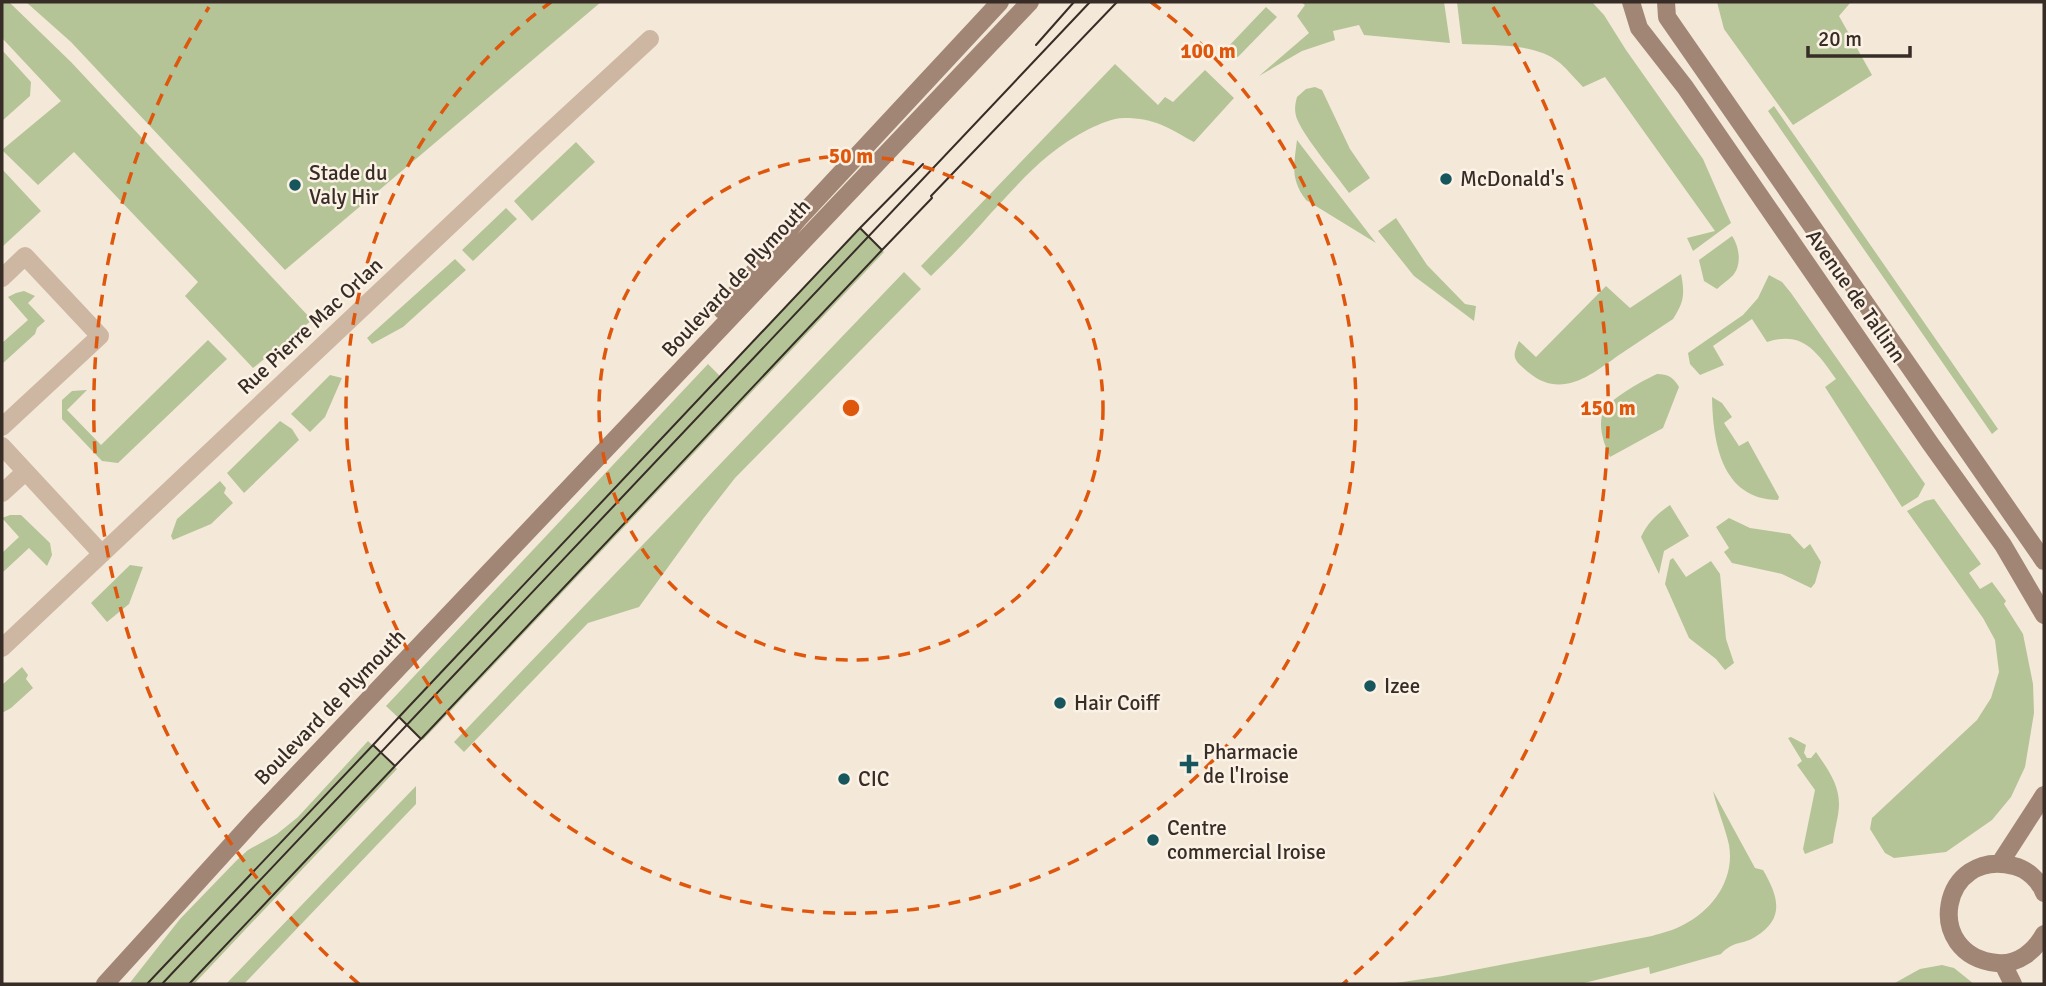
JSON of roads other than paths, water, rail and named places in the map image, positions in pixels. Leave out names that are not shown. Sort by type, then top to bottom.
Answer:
[{"type":"main road","name":"Boulevard de Plymouth","points":[[591,465],[800,217],[1000,2]]},
{"type":"main road","name":"Boulevard de Plymouth","points":[[105,984],[254,820],[1030,2]]},
{"type":"main road","name":"Avenue de Tallinn","points":[[1631,2],[1639,28],[1685,87],[2003,545],[2044,615]]},
{"type":"main road","name":"Avenue de Tallinn","points":[[1666,2],[1667,17],[2044,561]]},
{"type":"main road","points":[[2000,863],[2044,795]]},
{"type":"main road","points":[[2044,893],[2032,875],[2017,866],[2000,863],[1983,865],[1968,873],[1956,885],[1948,914],[1957,942],[1969,954],[1985,962],[2003,964],[2024,957],[2040,943],[2044,934]]},
{"type":"main road","points":[[2003,964],[2013,984]]},
{"type":"street","name":"Rue Pierre Mac Orlan","points":[[2,648],[650,39]]},
{"type":"street","points":[[2,278],[25,256],[100,336],[2,427]]},
{"type":"street","points":[[2,446],[102,554]]},
{"type":"street","points":[[2,493],[25,472]]},
{"type":"tram line","points":[[1036,45],[1074,2]]},
{"type":"tram line","points":[[162,984],[1090,2]]},
{"type":"tram line","points":[[923,164],[860,228],[882,250],[1117,2]]},
{"type":"tram line","points":[[860,228],[882,250],[421,739],[399,717],[860,228]]},
{"type":"tram line","points":[[399,717],[421,739],[395,766],[373,745],[399,717]]},
{"type":"tram line","points":[[147,984],[373,745],[395,766],[189,984]]},
{"type":"place","name":"McDonald's","points":[[1446,179]]},
{"type":"place","name":"Stade du Valy Hir","points":[[295,185]]},
{"type":"place","name":"Izee","points":[[1370,686]]},
{"type":"place","name":"Hair Coiff","points":[[1060,703]]},
{"type":"place","name":"Pharmacie de l'Iroise","points":[[1189,764]]},
{"type":"place","name":"CIC","points":[[844,779]]},
{"type":"place","name":"Centre commercial Iroise","points":[[1153,840]]}]
